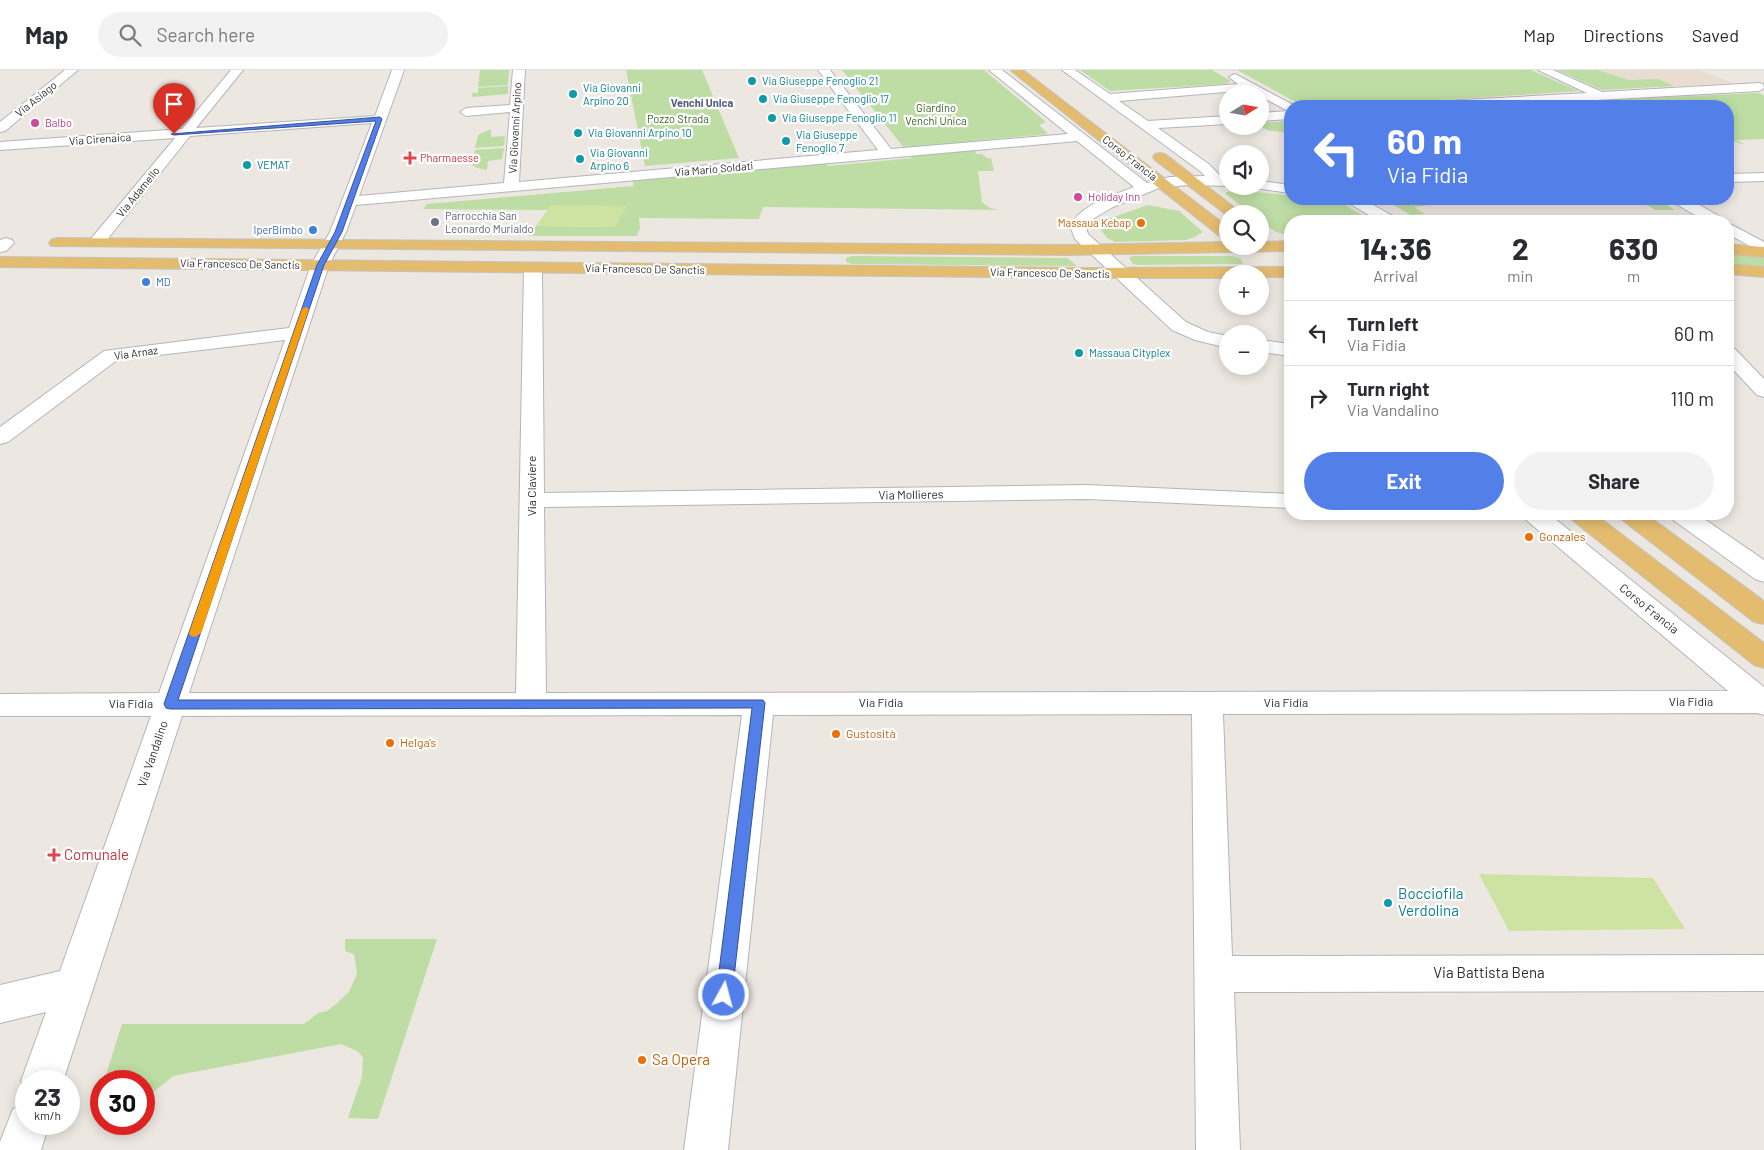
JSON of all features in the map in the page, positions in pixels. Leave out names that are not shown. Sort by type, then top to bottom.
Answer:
[{"type":"main road","name":"Corso Francia","points":[[1016,70],[1219,228]]},
{"type":"main road","name":"Corso Francia","points":[[1145,147],[1190,180],[1217,186],[1229,205]]},
{"type":"main road","points":[[1269,239],[1284,248]]},
{"type":"main road","name":"Via Francesco De Sanctis","points":[[13,244],[96,243],[841,249],[1096,249],[1219,246]]},
{"type":"main road","name":"Via Francesco De Sanctis","points":[[1269,248],[1284,249]]},
{"type":"main road","points":[[837,271],[841,249]]},
{"type":"main road","points":[[1734,250],[1764,251]]},
{"type":"main road","points":[[1256,255],[1282,272]]},
{"type":"main road","name":"Via Francesco De Sanctis","points":[[0,262],[1120,274],[1282,272]]},
{"type":"main road","points":[[1734,270],[1764,272]]},
{"type":"main road","points":[[1588,520],[1764,658]]},
{"type":"main road","points":[[1638,520],[1764,615]]},
{"type":"street","name":"Via Asiago","points":[[0,128],[72,70]]},
{"type":"street","name":"Via Adamello","points":[[96,243],[237,70]]},
{"type":"street","name":"Via Vandalino","points":[[46,1070],[320,265],[332,245],[350,201],[398,70]]},
{"type":"street","name":"Via Giovanni Arpino","points":[[512,186],[518,70]]},
{"type":"street","points":[[824,70],[886,153]]},
{"type":"street","name":"Corso Francia","points":[[995,70],[1144,188]]},
{"type":"street","name":"Corso Francia","points":[[1068,70],[1205,168],[1217,186]]},
{"type":"street","points":[[1222,70],[1249,85]]},
{"type":"street","points":[[1544,70],[1600,95]]},
{"type":"street","points":[[1731,77],[1762,88]]},
{"type":"street","points":[[1027,95],[1031,82]]},
{"type":"street","points":[[1522,100],[1762,88]]},
{"type":"street","points":[[1106,98],[1219,89]]},
{"type":"street","points":[[1269,96],[1284,105]]},
{"type":"street","points":[[17,100],[37,98]]},
{"type":"street","points":[[466,112],[516,108]]},
{"type":"street","points":[[1269,116],[1284,115]]},
{"type":"street","name":"Via Cirenaica","points":[[0,146],[380,119]]},
{"type":"street","points":[[1145,125],[1219,121]]},
{"type":"street","name":"Via Mario Soldati","points":[[350,201],[1079,137]]},
{"type":"street","points":[[1734,178],[1764,177]]},
{"type":"street","points":[[1190,180],[1163,183],[1144,188],[1104,206],[1080,222],[1078,229],[1080,236],[1179,326],[1202,336],[1219,340]]},
{"type":"street","points":[[1269,186],[1284,187]]},
{"type":"street","points":[[1362,205],[1380,215]]},
{"type":"street","points":[[1688,205],[1706,215]]},
{"type":"street","points":[[1734,232],[1764,251]]},
{"type":"street","name":"Via Claviere","points":[[531,704],[533,268]]},
{"type":"street","name":"Via Arnaz","points":[[0,437],[111,355],[298,333]]},
{"type":"street","points":[[1269,347],[1284,349]]},
{"type":"street","points":[[1734,359],[1764,391]]},
{"type":"street","name":"Via Mollieres","points":[[532,500],[1086,492],[1284,501]]},
{"type":"street","name":"Corso Francia","points":[[1541,520],[1763,703]]},
{"type":"street","points":[[1689,520],[1764,573]]},
{"type":"street","points":[[706,1150],[758,703]]},
{"type":"street","points":[[1207,703],[1218,1150]]},
{"type":"street","name":"Via Fidia","points":[[0,705],[1763,703]]},
{"type":"street","name":"Via Battista Bena","points":[[1213,974],[1764,972]]},
{"type":"street","points":[[0,1004],[73,987]]},
{"type":"street","points":[[20,1150],[25,1135]]},
{"type":"shaded area","points":[[1557,70],[1698,70],[1733,83],[1602,90]]},
{"type":"green space","points":[[480,70],[509,70],[508,85],[478,87]]},
{"type":"green space","name":"Pozzo Strada","points":[[626,70],[702,70],[739,158],[645,166]]},
{"type":"green space","name":"Giardino Venchi Unica","points":[[842,70],[984,70],[1046,122],[1039,125],[1048,134],[973,141],[976,154],[982,154],[987,158],[991,158],[994,171],[978,171],[982,202],[990,208],[998,210],[763,207],[759,219],[639,218],[640,228],[637,236],[528,236],[536,226],[615,227],[551,205],[547,210],[423,209],[427,204],[633,186],[634,193],[633,180],[826,163],[828,166],[912,158]]},
{"type":"green space","points":[[1080,70],[1212,70],[1231,81],[1224,84],[1110,91]]},
{"type":"green space","points":[[1237,70],[1531,70],[1579,91],[1439,100],[1292,100],[1269,87],[1269,85],[1264,85]]},
{"type":"green space","points":[[1557,70],[1597,70],[1629,80],[1658,79],[1674,86],[1602,90]]},
{"type":"green space","points":[[508,86],[508,94],[472,97],[472,93],[478,93],[478,88]]},
{"type":"green space","points":[[1758,93],[1764,95],[1764,139],[1736,140],[1746,145],[1734,142],[1734,100],[1624,99]]},
{"type":"green space","points":[[1284,121],[1284,133],[1269,130],[1269,122]]},
{"type":"green space","points":[[491,129],[491,137],[505,136],[504,146],[475,148],[478,135]]},
{"type":"green space","points":[[504,148],[502,159],[488,161],[487,170],[472,165],[475,150]]},
{"type":"green space","points":[[1227,195],[1284,195],[1284,205],[1345,205],[1361,215],[1284,215],[1284,234],[1269,227],[1269,205],[1240,205]]},
{"type":"green space","points":[[551,205],[627,206],[615,227],[536,226]]},
{"type":"green space","points":[[1148,205],[1179,211],[1203,232],[1186,240],[1115,242],[1107,238],[1101,230],[1102,221]]},
{"type":"green space","points":[[1394,205],[1430,205],[1414,207],[1425,214],[1411,215]]},
{"type":"green space","points":[[1647,205],[1667,205],[1675,210],[1655,210]]},
{"type":"green space","points":[[1734,255],[1764,257],[1764,266],[1734,264]]},
{"type":"green space","points":[[852,256],[1067,258],[1077,266],[852,264],[846,262],[846,258]]},
{"type":"green space","points":[[1132,256],[1232,256],[1241,259],[1243,264],[1137,265],[1133,264],[1129,258]]},
{"type":"green space","points":[[1479,874],[1653,878],[1685,929],[1509,931]]},
{"type":"green space","points":[[345,939],[437,939],[378,1119],[348,1118],[362,1077],[363,1057],[357,1051],[341,1044],[173,1076],[155,1091],[155,1070],[107,1070],[122,1024],[304,1024],[318,1013],[327,1011],[349,992],[357,974],[354,954],[345,951]]},
{"type":"slow traffic","points":[[195,633],[306,309]]},
{"type":"place","name":"Via Giuseppe Fenoglio 21","points":[[752,81]]},
{"type":"place","name":"Via Giovanni Arpino 20","points":[[573,94]]},
{"type":"place","name":"Via Giuseppe Fenoglio 17","points":[[763,99]]},
{"type":"place","name":"Via Giuseppe Fenoglio 11","points":[[772,118]]},
{"type":"place","name":"Balbo","points":[[35,123]]},
{"type":"place","name":"Via Giovanni Arpino 10","points":[[578,133]]},
{"type":"place","name":"Via Giuseppe Fenoglio 7","points":[[786,141]]},
{"type":"place","name":"Pharmaesse","points":[[410,158]]},
{"type":"place","name":"Via Giovanni Arpino 6","points":[[580,159]]},
{"type":"place","name":"VEMAT","points":[[247,165]]},
{"type":"place","name":"Holiday Inn","points":[[1078,197]]},
{"type":"place","name":"Parrocchia San Leonardo Murialdo","points":[[435,222]]},
{"type":"place","name":"Massaua Kebap","points":[[1141,223]]},
{"type":"place","name":"IperBimbo","points":[[313,230]]},
{"type":"place","name":"MD","points":[[146,282]]},
{"type":"place","name":"Massaua Cityplex","points":[[1079,353]]},
{"type":"place","name":"Gonzales","points":[[1529,537]]},
{"type":"place","name":"Gustosità","points":[[836,734]]},
{"type":"place","name":"Helga's","points":[[390,743]]},
{"type":"place","name":"Comunale","points":[[54,855]]},
{"type":"place","name":"Bocciofila Verdolina","points":[[1388,903]]},
{"type":"place","name":"Sa Opera","points":[[642,1060]]},
{"type":"district","name":"Venchi Unica","points":[[702,103]]},
{"type":"route","points":[[174,134],[380,119],[338,232],[320,265],[170,704],[758,703],[724,995]]}]
